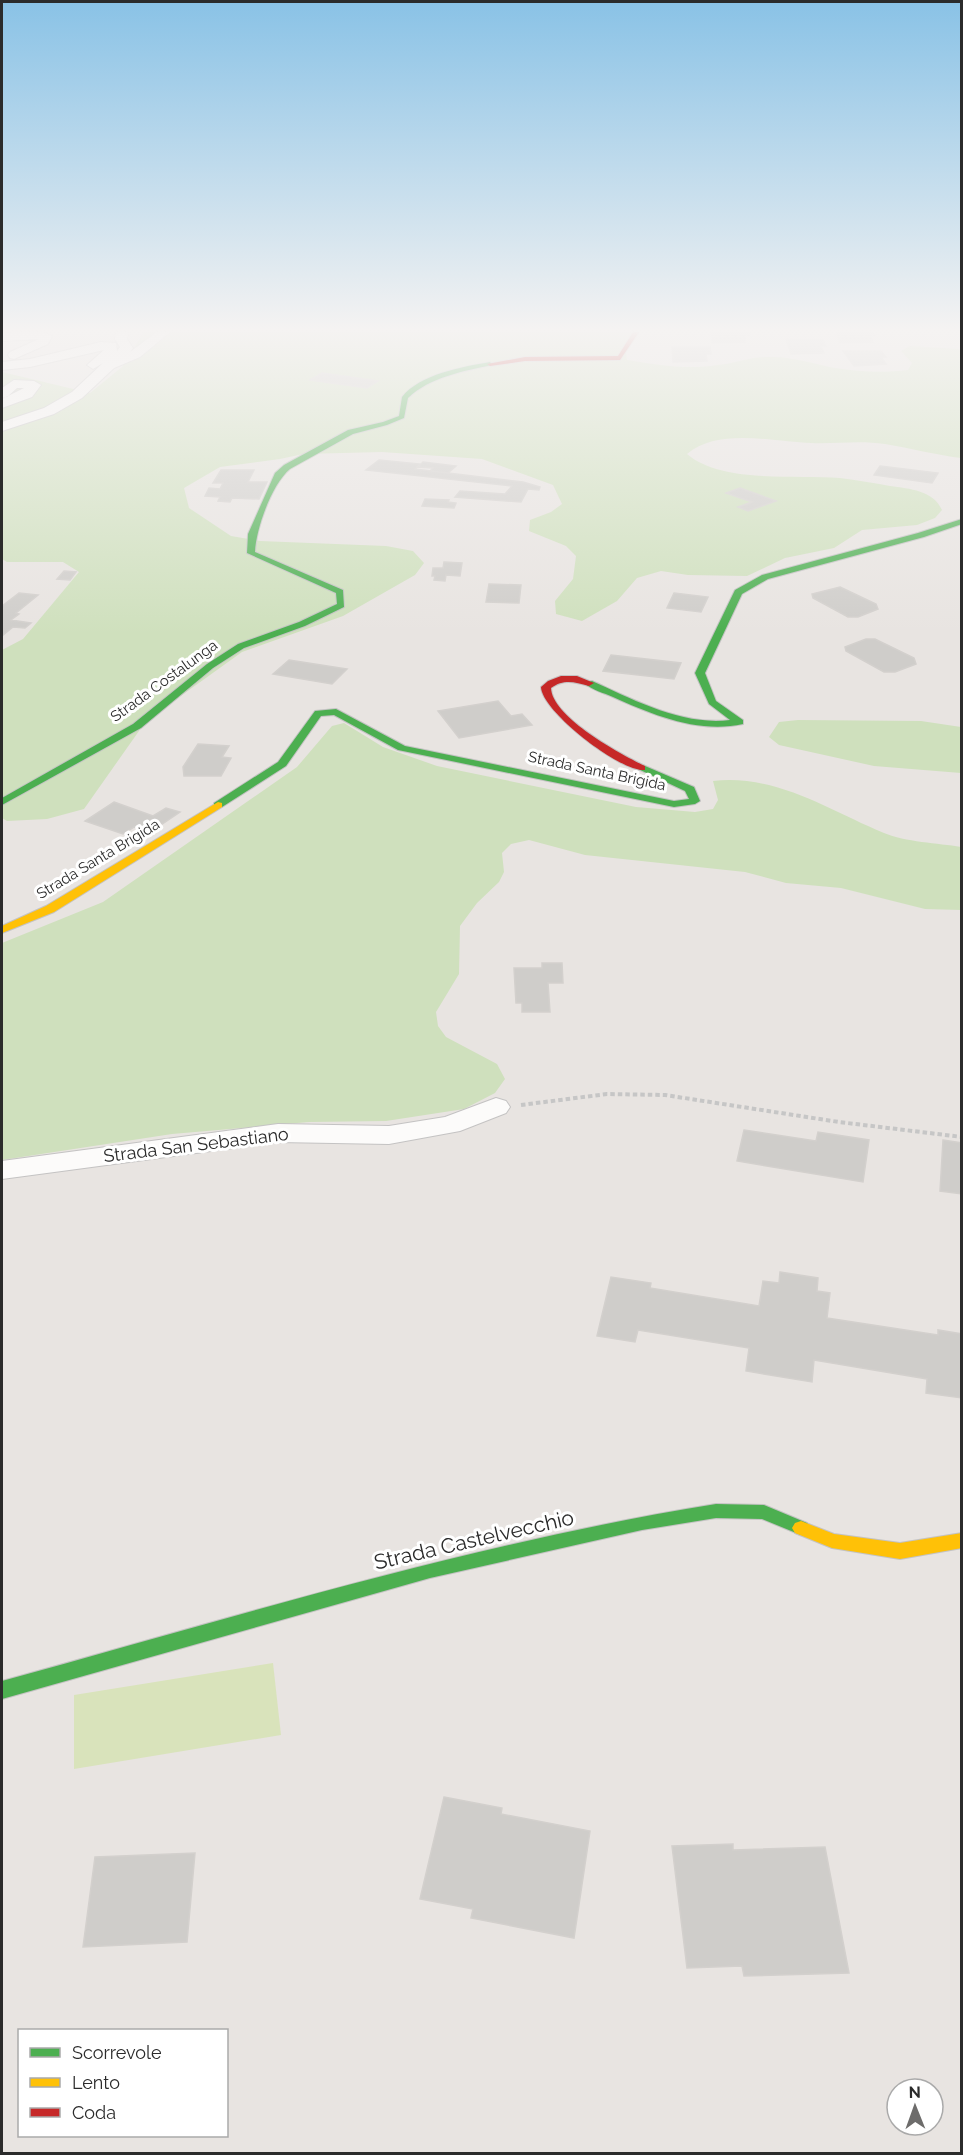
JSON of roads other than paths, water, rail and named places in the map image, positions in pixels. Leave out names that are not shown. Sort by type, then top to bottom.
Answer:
[{"type":"street","name":"Strada Costalunga","points":[[2,802],[137,726],[210,666],[241,646],[302,624],[341,604],[340,592],[251,553],[252,534],[278,475],[288,467],[350,433]]},
{"type":"street","name":"Strada Santa Brigida","points":[[2,930],[50,909],[173,835],[282,764],[318,713],[336,712],[402,748],[674,804],[695,801],[690,789],[629,763],[588,736],[546,697],[546,687],[554,679],[571,677],[644,705],[713,726],[729,727],[739,722],[712,702],[700,674],[738,592],[765,577],[921,535],[962,521]]},
{"type":"street","name":"Strada San Sebastiano","points":[[2,1170],[278,1133],[389,1135],[450,1125],[496,1107]]},
{"type":"street","name":"Strada Castelvecchio","points":[[2,1690],[430,1570],[642,1523],[716,1511],[764,1512],[832,1540],[900,1551],[962,1540]]}]
